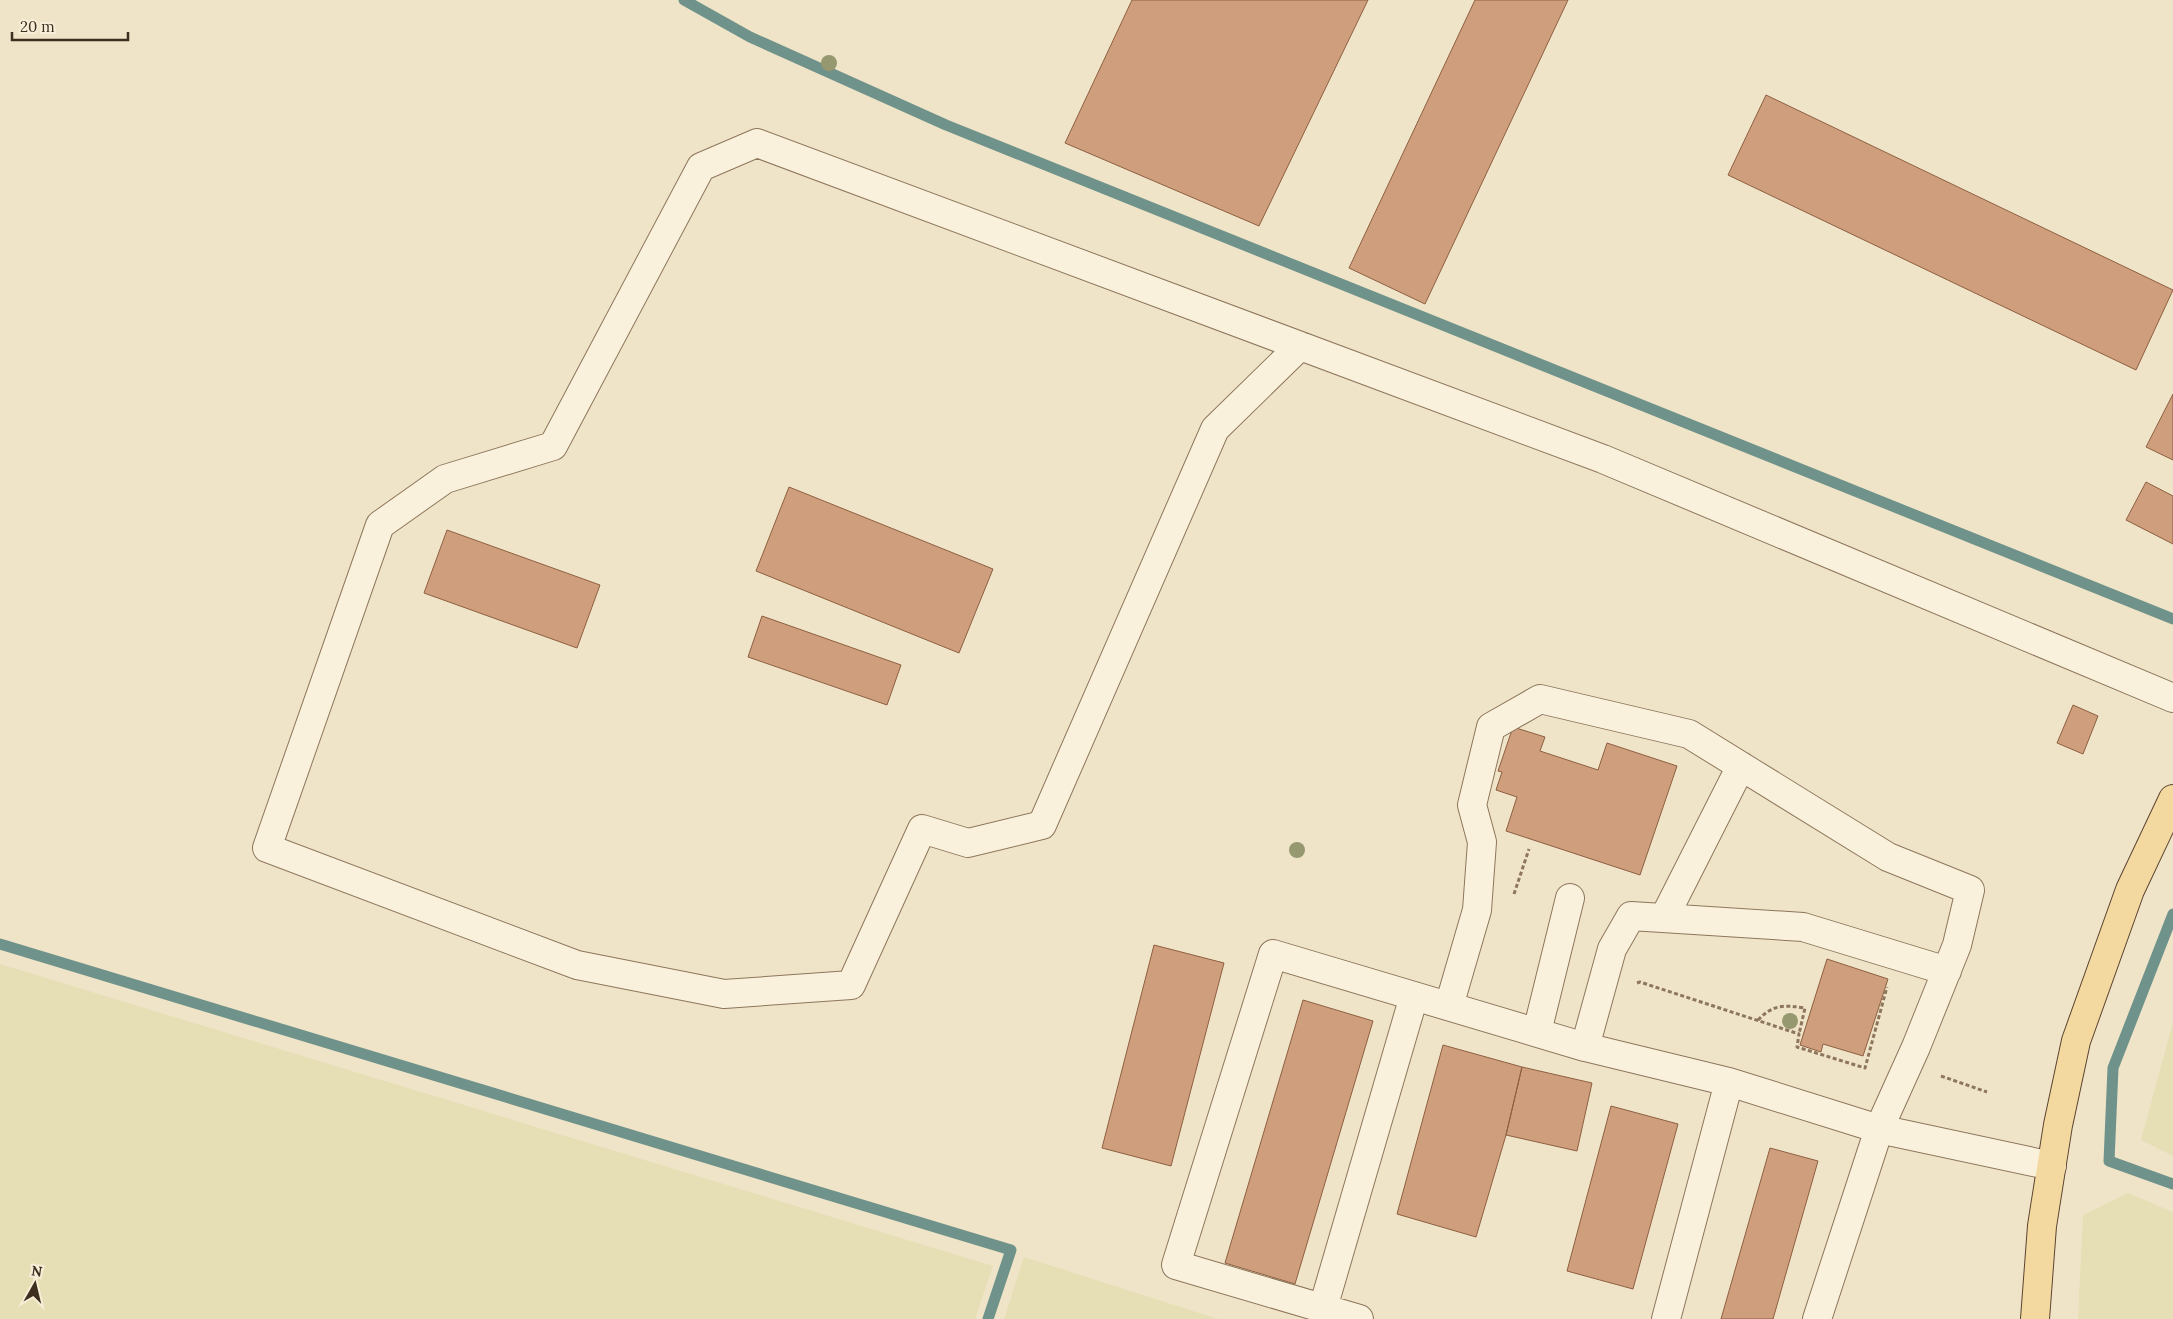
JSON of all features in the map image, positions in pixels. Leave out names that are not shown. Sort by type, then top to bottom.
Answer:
[{"type":"main road","points":[[2035,1319],[2042,1226],[2076,1041],[2130,890],[2173,799]]},
{"type":"lane","points":[[1300,346],[1215,429],[1042,825],[968,843],[922,829],[851,985],[724,994],[577,965],[266,848],[380,525],[445,479],[553,446],[701,167],[757,143],[1603,459],[2173,698]]},
{"type":"lane","points":[[1449,1006],[1477,910],[1482,842],[1472,805],[1491,727],[1540,699],[1689,734],[1888,857],[1970,890],[1957,945],[1916,1047],[1879,1129],[1817,1319]]},
{"type":"lane","points":[[1664,918],[1741,766]]},
{"type":"lane","points":[[1537,1032],[1570,898]]},
{"type":"lane","points":[[1585,1047],[1612,949],[1631,916],[1803,926],[1947,971]]},
{"type":"lane","points":[[1360,1319],[1176,1265],[1273,954],[1585,1047],[1729,1082],[1879,1129],[2052,1166]]},
{"type":"lane","points":[[1323,1308],[1414,996]]},
{"type":"lane","points":[[1666,1319],[1729,1082]]},
{"type":"path","points":[[1632,985],[1640,982],[1799,1034]]},
{"type":"path","points":[[1758,1020],[1765,1013],[1784,1005],[1805,1008],[1796,1047],[1865,1068],[1888,983]]},
{"type":"path","points":[[1869,1054],[1874,1055]]},
{"type":"path","points":[[1932,1074],[1987,1092]]},
{"type":"shaded area","points":[[0,964],[993,1266],[975,1319],[0,1319]]},
{"type":"shaded area","points":[[2173,1022],[2173,1156],[2141,1140]]},
{"type":"shaded area","points":[[2128,1193],[2173,1212],[2173,1319],[2078,1319],[2083,1215]]},
{"type":"shaded area","points":[[1024,1257],[1218,1319],[1004,1319]]},
{"type":"building","points":[[1132,0],[1368,0],[1259,226],[1065,143]]},
{"type":"building","points":[[1475,0],[1568,0],[1425,304],[1349,268]]},
{"type":"building","points":[[1766,95],[2173,290],[2136,370],[1728,175]]},
{"type":"building","points":[[2173,394],[2173,460],[2146,447]]},
{"type":"building","points":[[2146,482],[2173,496],[2173,544],[2126,520]]},
{"type":"building","points":[[789,487],[993,569],[959,653],[756,571]]},
{"type":"building","points":[[447,530],[600,585],[577,648],[424,593]]},
{"type":"building","points":[[762,616],[901,665],[887,705],[748,657]]},
{"type":"building","points":[[2073,705],[2098,716],[2083,754],[2057,743]]},
{"type":"building","points":[[1513,727],[1545,737],[1540,751],[1598,770],[1607,743],[1677,766],[1640,875],[1506,831],[1517,797],[1496,790],[1502,772],[1498,771]]},
{"type":"building","points":[[1154,945],[1224,963],[1171,1166],[1102,1148]]},
{"type":"building","points":[[1827,959],[1888,979],[1863,1056],[1823,1044],[1821,1052],[1800,1045]]},
{"type":"building","points":[[1303,1000],[1373,1021],[1295,1284],[1225,1263]]},
{"type":"building","points":[[1443,1045],[1522,1067],[1506,1135],[1476,1237],[1397,1214]]},
{"type":"building","points":[[1522,1067],[1592,1083],[1577,1151],[1506,1135]]},
{"type":"building","points":[[1611,1106],[1678,1124],[1633,1289],[1567,1271]]},
{"type":"building","points":[[1770,1148],[1818,1161],[1773,1319],[1721,1319]]},
{"type":"waterway","points":[[684,0],[750,37],[946,125],[2173,619]]},
{"type":"waterway","points":[[2173,914],[2113,1068],[2109,1161],[2173,1184]]},
{"type":"waterway","points":[[0,944],[1011,1250],[988,1319]]}]
